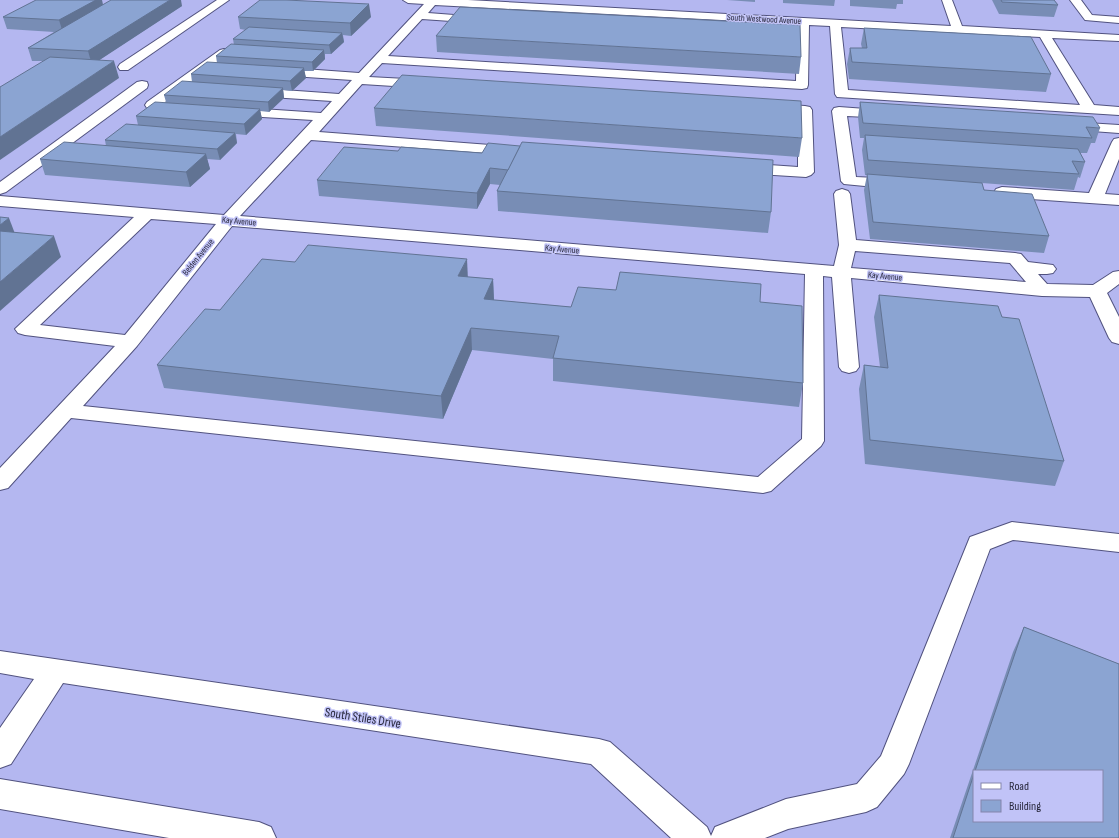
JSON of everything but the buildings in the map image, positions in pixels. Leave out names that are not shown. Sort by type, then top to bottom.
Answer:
[{"type":"street","points":[[124,67],[224,0]]},
{"type":"street","name":"South Westwood Avenue","points":[[408,0],[573,4],[652,18],[693,15],[1119,38]]},
{"type":"street","points":[[947,0],[958,30]]},
{"type":"street","points":[[1075,0],[1090,18],[1119,20]]},
{"type":"street","name":"Belden Avenue","points":[[0,482],[130,342],[228,220],[433,1]]},
{"type":"street","points":[[687,4],[691,6],[693,15]]},
{"type":"street","points":[[419,16],[490,20]]},
{"type":"street","points":[[380,58],[802,85],[799,37],[803,21]]},
{"type":"street","points":[[834,23],[842,94],[1119,112]]},
{"type":"street","points":[[1044,34],[1090,110]]},
{"type":"street","points":[[190,108],[152,105],[224,53]]},
{"type":"street","points":[[205,66],[228,68]]},
{"type":"street","points":[[268,70],[439,85]]},
{"type":"street","points":[[0,189],[142,85]]},
{"type":"street","points":[[176,87],[200,89]]},
{"type":"street","points":[[240,91],[342,98]]},
{"type":"street","points":[[727,166],[806,172],[805,110],[758,107]]},
{"type":"street","points":[[221,110],[324,117]]},
{"type":"street","points":[[902,115],[839,111],[850,181],[913,185]]},
{"type":"street","points":[[1057,125],[1119,129]]},
{"type":"street","points":[[307,135],[529,152]]},
{"type":"street","points":[[1095,198],[1119,142]]},
{"type":"street","points":[[984,190],[1119,200]]},
{"type":"street","points":[[842,194],[848,245],[841,272],[849,367]]},
{"type":"street","name":"Kay Avenue","points":[[0,201],[1042,290],[1097,291]]},
{"type":"street","points":[[130,342],[24,329],[148,213]]},
{"type":"street","points":[[848,245],[1015,258],[1042,290]]},
{"type":"street","points":[[1022,267],[1047,269]]},
{"type":"street","points":[[66,411],[762,485],[814,441],[814,270]]},
{"type":"street","points":[[1119,276],[1097,291],[1119,338]]},
{"type":"street","points":[[727,838],[786,814],[866,797],[893,764],[979,542],[1012,531],[1119,543]]},
{"type":"street","name":"South Stiles Drive","points":[[0,662],[599,752],[695,838]]},
{"type":"street","points":[[0,754],[56,670]]},
{"type":"street","points":[[0,794],[259,838]]},
{"type":"shaded area","points":[[0,0],[1119,0],[1119,838],[0,838]]}]
